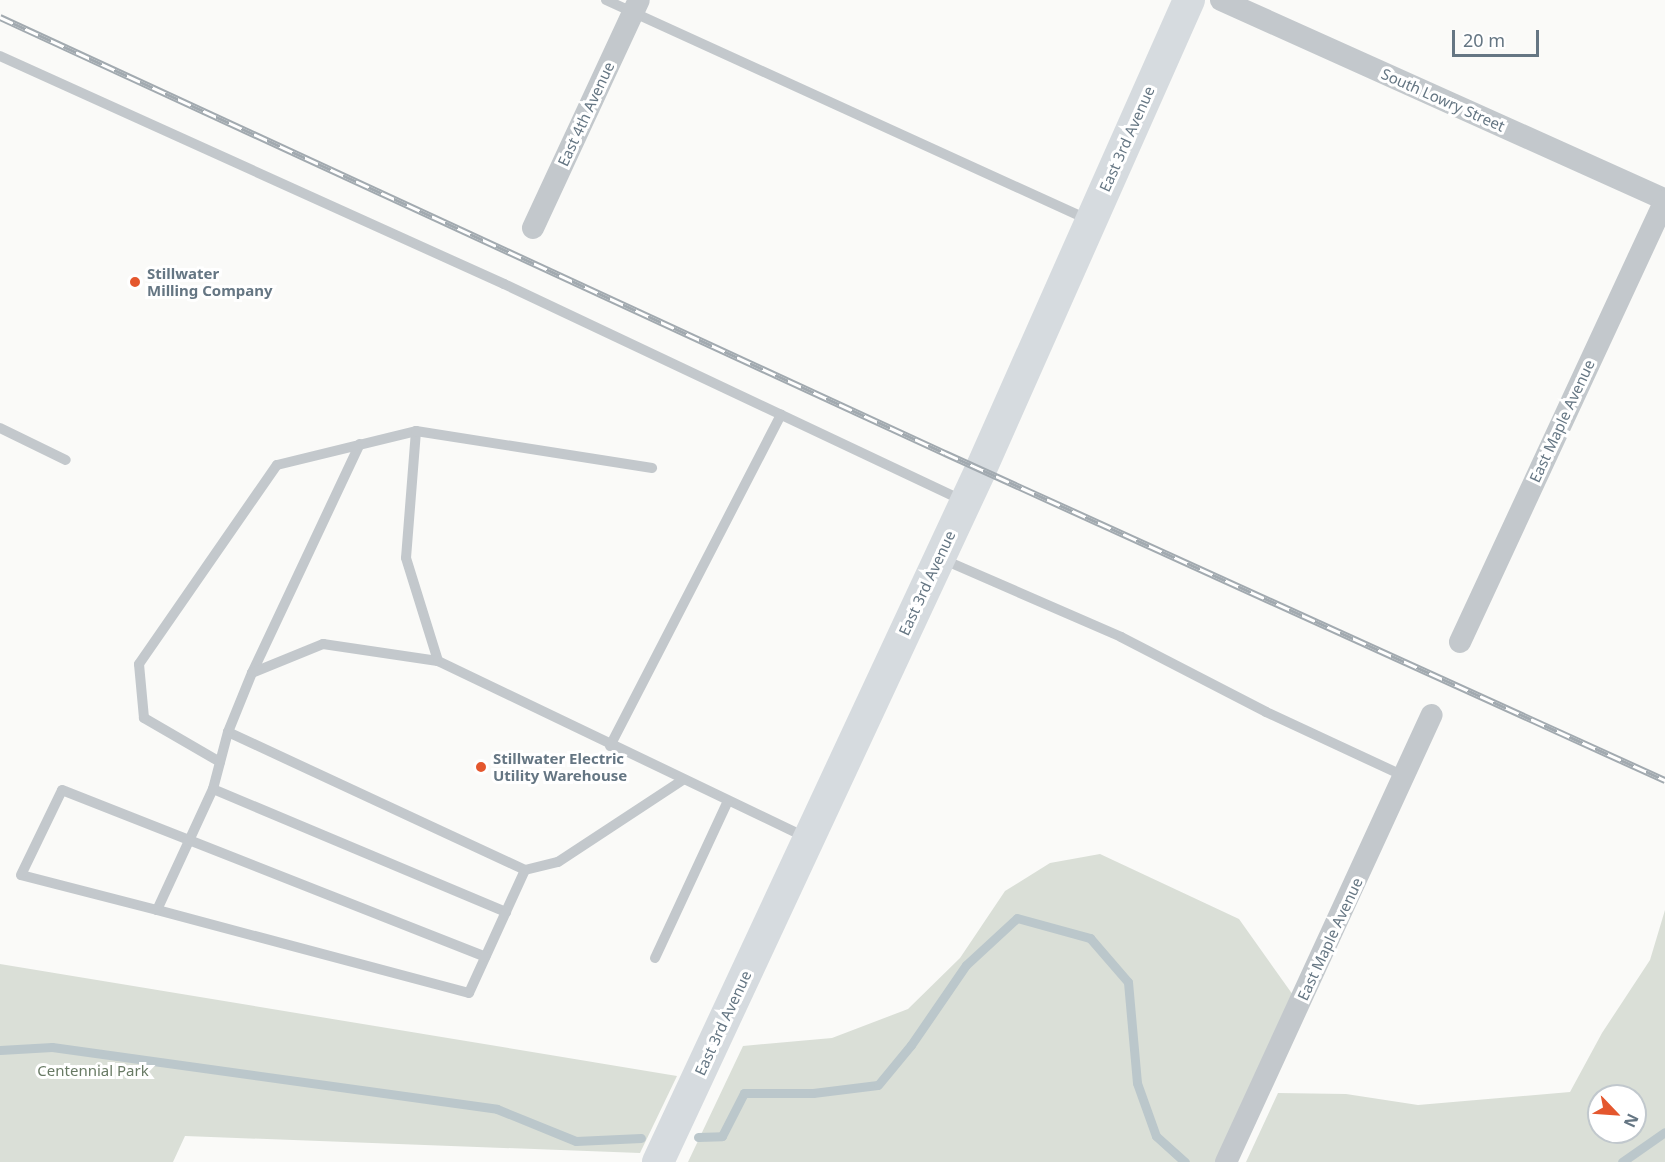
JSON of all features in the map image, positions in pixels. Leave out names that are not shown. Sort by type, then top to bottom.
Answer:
[{"type":"street","name":"East 3rd Avenue","points":[[658,1162],[939,558],[1189,0]]},
{"type":"street","name":"South Lowry Street","points":[[1221,0],[1665,200]]},
{"type":"street","name":"East 4th Avenue","points":[[533,228],[637,6]]},
{"type":"street","name":"East Maple Avenue","points":[[1460,642],[1665,200]]},
{"type":"street","name":"East Maple Avenue","points":[[1226,1162],[1432,715]]},
{"type":"lane","points":[[606,0],[637,6],[1090,220]]},
{"type":"lane","points":[[0,56],[504,284],[964,501]]},
{"type":"lane","points":[[610,746],[781,414]]},
{"type":"lane","points":[[0,428],[66,460]]},
{"type":"lane","points":[[416,431],[405,558],[438,662]]},
{"type":"lane","points":[[220,762],[144,718],[139,664],[277,465],[416,431],[652,468]]},
{"type":"lane","points":[[157,910],[213,789],[228,732],[252,673],[360,444]]},
{"type":"lane","points":[[939,558],[1121,637],[1266,712],[1404,776]]},
{"type":"lane","points":[[252,673],[323,644],[438,662],[610,746],[809,838]]},
{"type":"lane","points":[[228,732],[525,870],[558,862],[683,780]]},
{"type":"lane","points":[[213,789],[506,912]]},
{"type":"lane","points":[[485,957],[62,790],[21,875],[469,993],[525,870]]},
{"type":"lane","points":[[655,958],[728,801]]},
{"type":"green space","points":[[1100,854],[1239,919],[1293,995],[1217,1162],[688,1162],[743,1046],[832,1038],[908,1009],[960,958],[1005,891],[1050,863]]},
{"type":"green space","points":[[1665,910],[1665,1162],[1246,1162],[1278,1093],[1346,1094],[1418,1105],[1570,1092],[1602,1033],[1650,960]]},
{"type":"green space","name":"Centennial Park","points":[[0,964],[677,1076],[640,1153],[185,1136],[173,1162],[0,1162]]},
{"type":"waterway","points":[[698,1137],[722,1136],[744,1093],[813,1093],[878,1085],[911,1045],[966,965],[1017,918],[1090,938],[1128,982],[1137,1083],[1156,1136],[1185,1162]]},
{"type":"waterway","points":[[0,1050],[52,1047],[497,1109],[576,1141],[641,1138]]},
{"type":"waterway","points":[[1622,1162],[1665,1132]]},
{"type":"railway","points":[[0,17],[945,453],[1665,780]]},
{"type":"place","name":"Stillwater Milling Company","points":[[135,282]]},
{"type":"place","name":"Stillwater Electric Utility Warehouse","points":[[481,767]]}]
